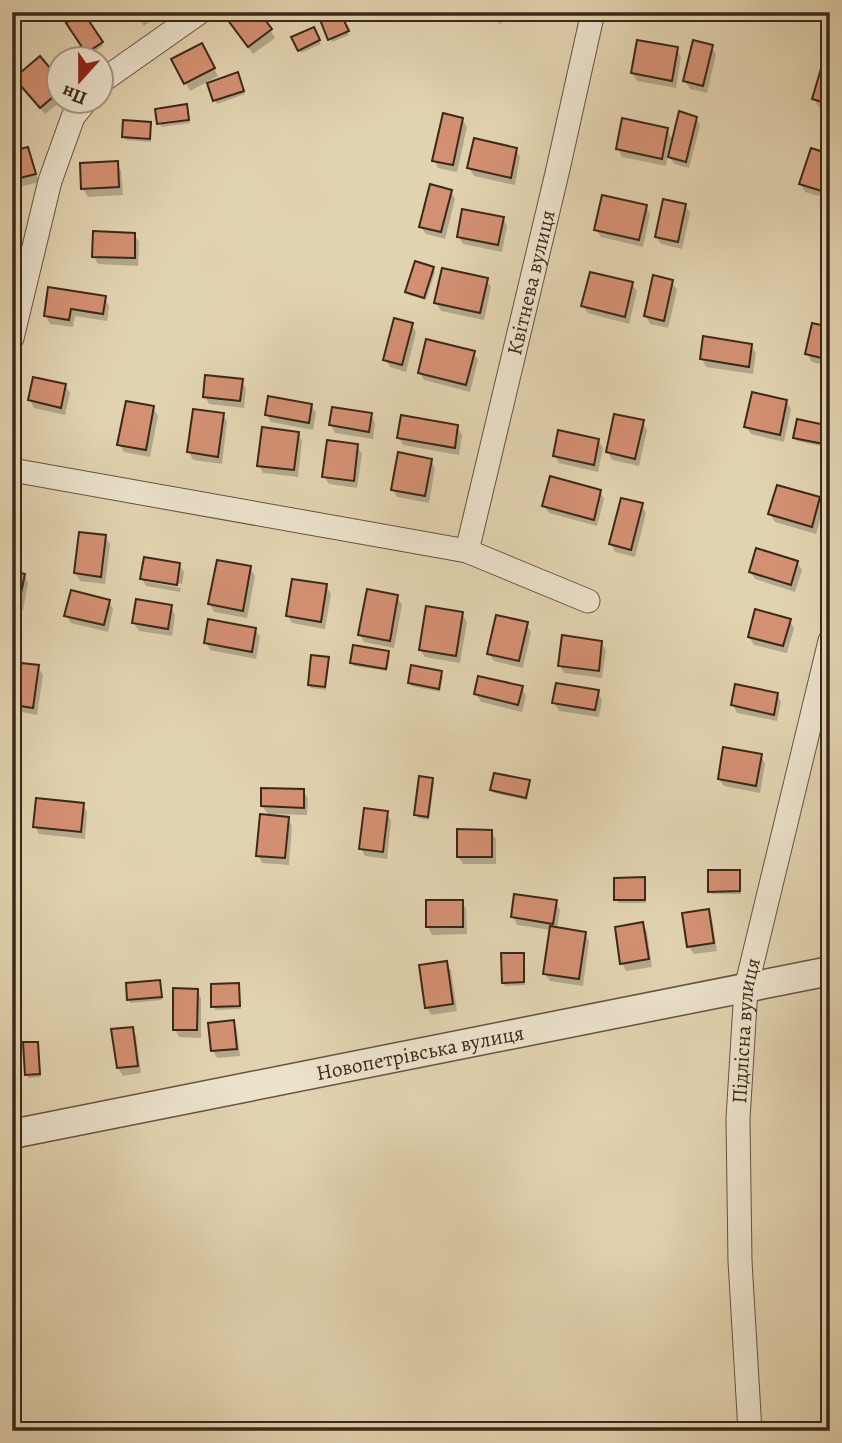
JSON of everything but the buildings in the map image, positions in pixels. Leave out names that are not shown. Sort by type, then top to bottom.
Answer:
[{"type":"street","points":[[116,71],[200,12]]},
{"type":"street","name":"Квітнева вулиця","points":[[467,551],[593,12]]},
{"type":"street","points":[[12,338],[50,181],[74,116]]},
{"type":"street","points":[[12,470],[467,551],[588,601]]},
{"type":"street","name":"Підлісна вулиця","points":[[750,1431],[740,1261],[738,1119],[746,988],[830,641]]},
{"type":"street","name":"Новопетрівська вулиця","points":[[12,1134],[830,971]]}]
